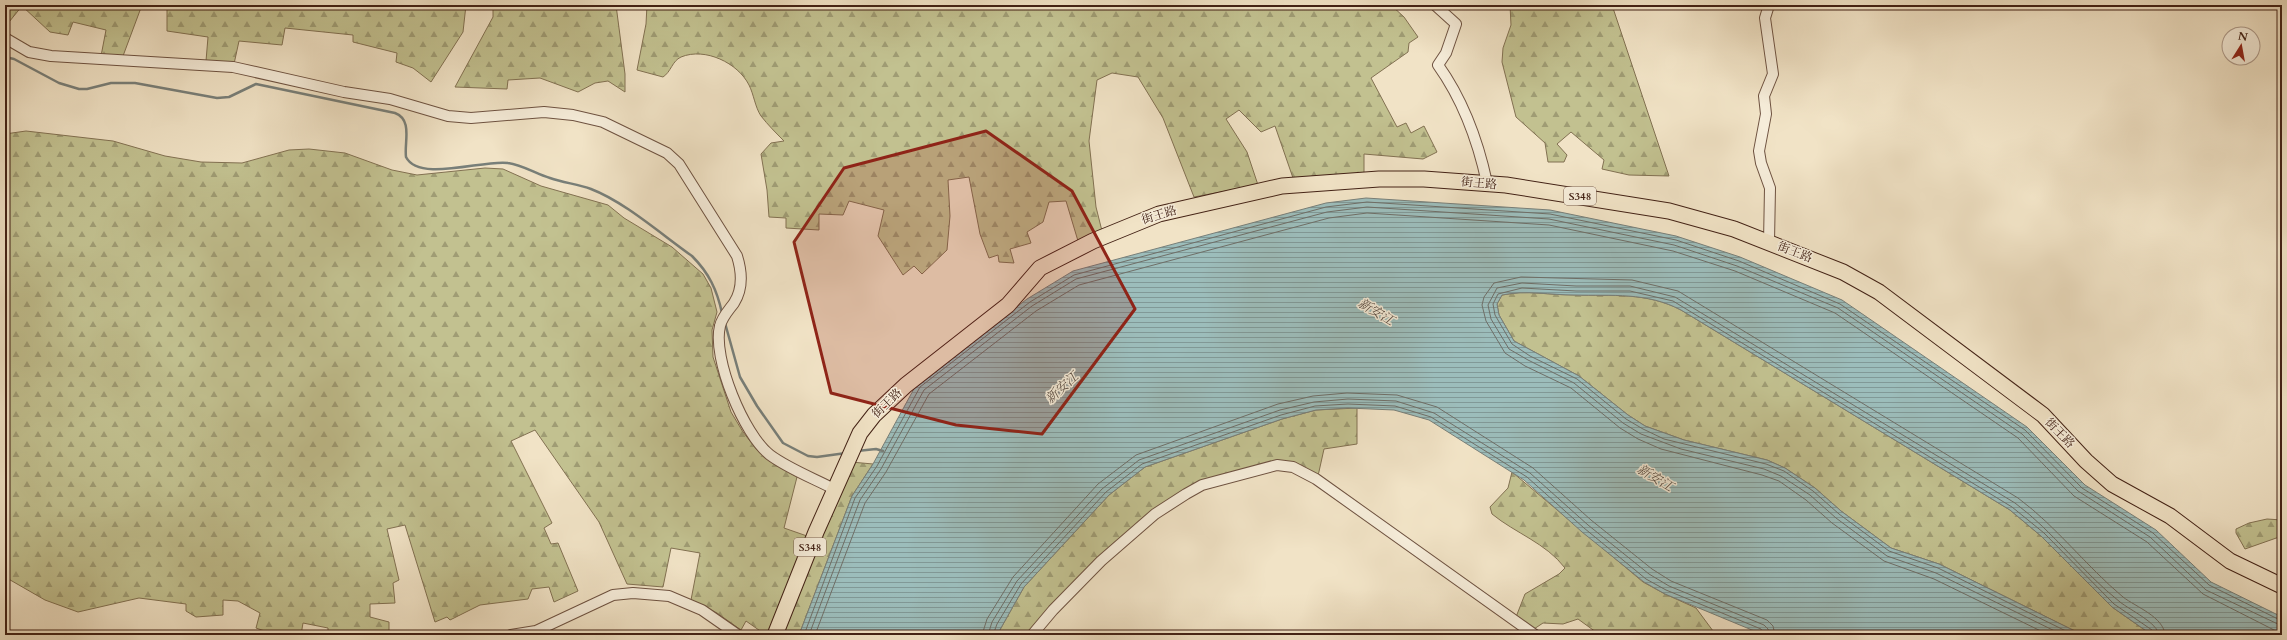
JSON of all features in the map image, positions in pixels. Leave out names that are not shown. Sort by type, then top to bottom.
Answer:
[{"type":"main road","name":"街王路","points":[[775,635],[834,489],[860,432],[884,404],[906,384],[1008,305],[1040,268],[1145,218],[1245,193],[1302,183],[1404,179],[1487,184],[1669,211],[1734,229],[1843,272],[1879,292],[2043,415],[2086,461],[2112,484],[2170,516],[2230,561],[2282,586]]},
{"type":"street","points":[[1435,5],[1456,24],[1446,52],[1438,65],[1464,108],[1482,162],[1487,184]]},
{"type":"street","points":[[1769,5],[1765,18],[1773,74],[1765,92],[1766,114],[1759,151],[1761,163],[1770,188],[1769,242]]},
{"type":"street","points":[[5,38],[29,52],[51,56],[234,67],[344,92],[390,99],[448,116],[471,118],[531,112],[573,115],[603,122],[667,153],[684,170],[737,256],[740,265],[740,290],[722,320],[718,342],[728,384],[736,403],[754,438],[769,454],[788,466],[834,489]]},
{"type":"street","points":[[1032,635],[1053,610],[1101,562],[1170,503],[1202,485],[1277,465],[1293,467],[1316,479],[1535,635]]},
{"type":"street","points":[[511,635],[542,628],[613,595],[633,593],[669,596],[702,610],[738,635]]},
{"type":"highlighted area","points":[[986,131],[1072,191],[1135,309],[1042,434],[956,425],[831,393],[794,242],[844,168]]},
{"type":"green space","points":[[5,5],[142,5],[123,56],[101,56],[106,30],[73,22],[68,35],[50,32],[22,6],[5,27]]},
{"type":"green space","points":[[167,5],[466,5],[463,32],[431,82],[413,68],[396,62],[397,53],[353,42],[353,35],[285,28],[282,45],[239,41],[234,64],[206,61],[208,37],[167,31]]},
{"type":"green space","points":[[493,5],[616,5],[625,74],[625,92],[608,81],[595,83],[578,92],[540,78],[508,80],[507,89],[455,87],[493,17]]},
{"type":"green space","points":[[647,5],[1391,5],[1404,17],[1418,37],[1409,43],[1408,52],[1371,78],[1397,127],[1406,123],[1411,133],[1424,126],[1437,152],[1423,159],[1364,154],[1364,173],[1293,178],[1275,126],[1261,132],[1239,110],[1226,119],[1247,152],[1258,185],[1194,197],[1163,118],[1138,77],[1112,73],[1097,80],[1089,141],[1096,207],[1102,231],[1078,241],[1066,201],[1049,202],[1043,222],[1027,232],[1031,243],[1010,249],[1014,263],[999,262],[998,255],[989,258],[980,234],[969,177],[948,180],[950,216],[947,250],[922,274],[914,266],[903,275],[878,236],[884,210],[849,201],[843,215],[819,214],[819,230],[786,228],[786,218],[769,217],[767,190],[761,154],[771,143],[784,141],[761,116],[757,109],[751,89],[744,77],[729,64],[720,59],[700,54],[690,54],[678,59],[663,77],[637,70],[646,24]]},
{"type":"green space","points":[[1510,5],[1612,5],[1669,176],[1629,175],[1602,169],[1604,160],[1571,132],[1557,144],[1567,155],[1564,162],[1548,162],[1545,143],[1516,117],[1502,62],[1503,48],[1511,25]]},
{"type":"green space","points":[[26,131],[113,141],[165,156],[201,162],[242,163],[289,150],[309,149],[345,153],[392,170],[417,175],[485,168],[503,169],[541,186],[608,205],[624,218],[672,247],[703,274],[711,288],[717,312],[712,330],[713,357],[731,412],[743,432],[757,450],[776,465],[797,477],[784,528],[807,536],[770,635],[766,635],[746,621],[741,630],[717,613],[691,600],[700,553],[671,548],[663,587],[627,584],[599,522],[535,430],[511,441],[552,523],[544,528],[551,544],[558,543],[578,591],[554,602],[549,587],[532,589],[528,599],[480,605],[450,620],[447,617],[435,622],[405,525],[387,529],[399,580],[393,583],[395,603],[370,604],[370,617],[389,622],[389,635],[328,635],[328,628],[303,623],[301,635],[276,635],[256,628],[260,613],[238,601],[223,600],[223,615],[196,617],[186,611],[186,604],[139,598],[78,612],[45,600],[5,577],[5,134]]},
{"type":"green space","points":[[1522,292],[1562,295],[1629,296],[1655,300],[1681,310],[2010,510],[2041,536],[2112,607],[2152,635],[2083,635],[1939,564],[1891,548],[1841,511],[1815,488],[1785,468],[1767,460],[1684,440],[1645,426],[1628,415],[1579,376],[1514,341],[1499,315],[1497,304],[1502,295]]},
{"type":"green space","points":[[1357,408],[1357,444],[1324,449],[1318,476],[1276,461],[1156,508],[1030,635],[997,635],[1024,587],[1109,495],[1145,467],[1282,419],[1316,410]]},
{"type":"green space","points":[[851,462],[873,464],[852,496],[799,635],[780,635]]},
{"type":"green space","points":[[1512,472],[1643,582],[1696,608],[1716,635],[1600,635],[1578,619],[1563,624],[1543,623],[1534,629],[1516,617],[1525,594],[1559,574],[1565,568],[1557,559],[1540,545],[1492,514],[1490,507],[1508,488]]},
{"type":"green space","points":[[2267,519],[2282,520],[2282,536],[2245,549],[2236,533],[2236,529],[2249,523]]},
{"type":"water","name":"新安江","points":[[1366,198],[1550,210],[1676,236],[1740,257],[1842,300],[2027,427],[2085,485],[2156,530],[2211,582],[2282,617],[2282,635],[2152,635],[2112,607],[2041,536],[2010,510],[1681,310],[1655,300],[1629,296],[1529,293],[1502,295],[1497,304],[1499,315],[1514,341],[1579,376],[1628,415],[1645,426],[1684,440],[1767,460],[1785,468],[1815,488],[1841,511],[1891,548],[1939,564],[2083,635],[1764,635],[1665,594],[1644,582],[1582,532],[1524,480],[1429,420],[1394,410],[1348,408],[1316,410],[1282,419],[1145,467],[1109,495],[1024,587],[997,635],[799,635],[852,496],[873,464],[916,385],[1027,299],[1073,271],[1326,203]]},
{"type":"waterway","points":[[5,57],[14,59],[59,83],[79,89],[87,89],[111,83],[135,83],[217,98],[229,97],[256,84],[395,113],[401,116],[406,126],[406,157],[413,165],[424,168],[438,169],[508,163],[555,180],[591,189],[617,202],[630,210],[698,262],[712,282],[722,313]]},
{"type":"waterway","points":[[725,323],[740,377],[757,406],[783,443],[808,456],[817,457],[846,453]]},
{"type":"waterway","points":[[857,451],[876,449],[883,451]]}]
